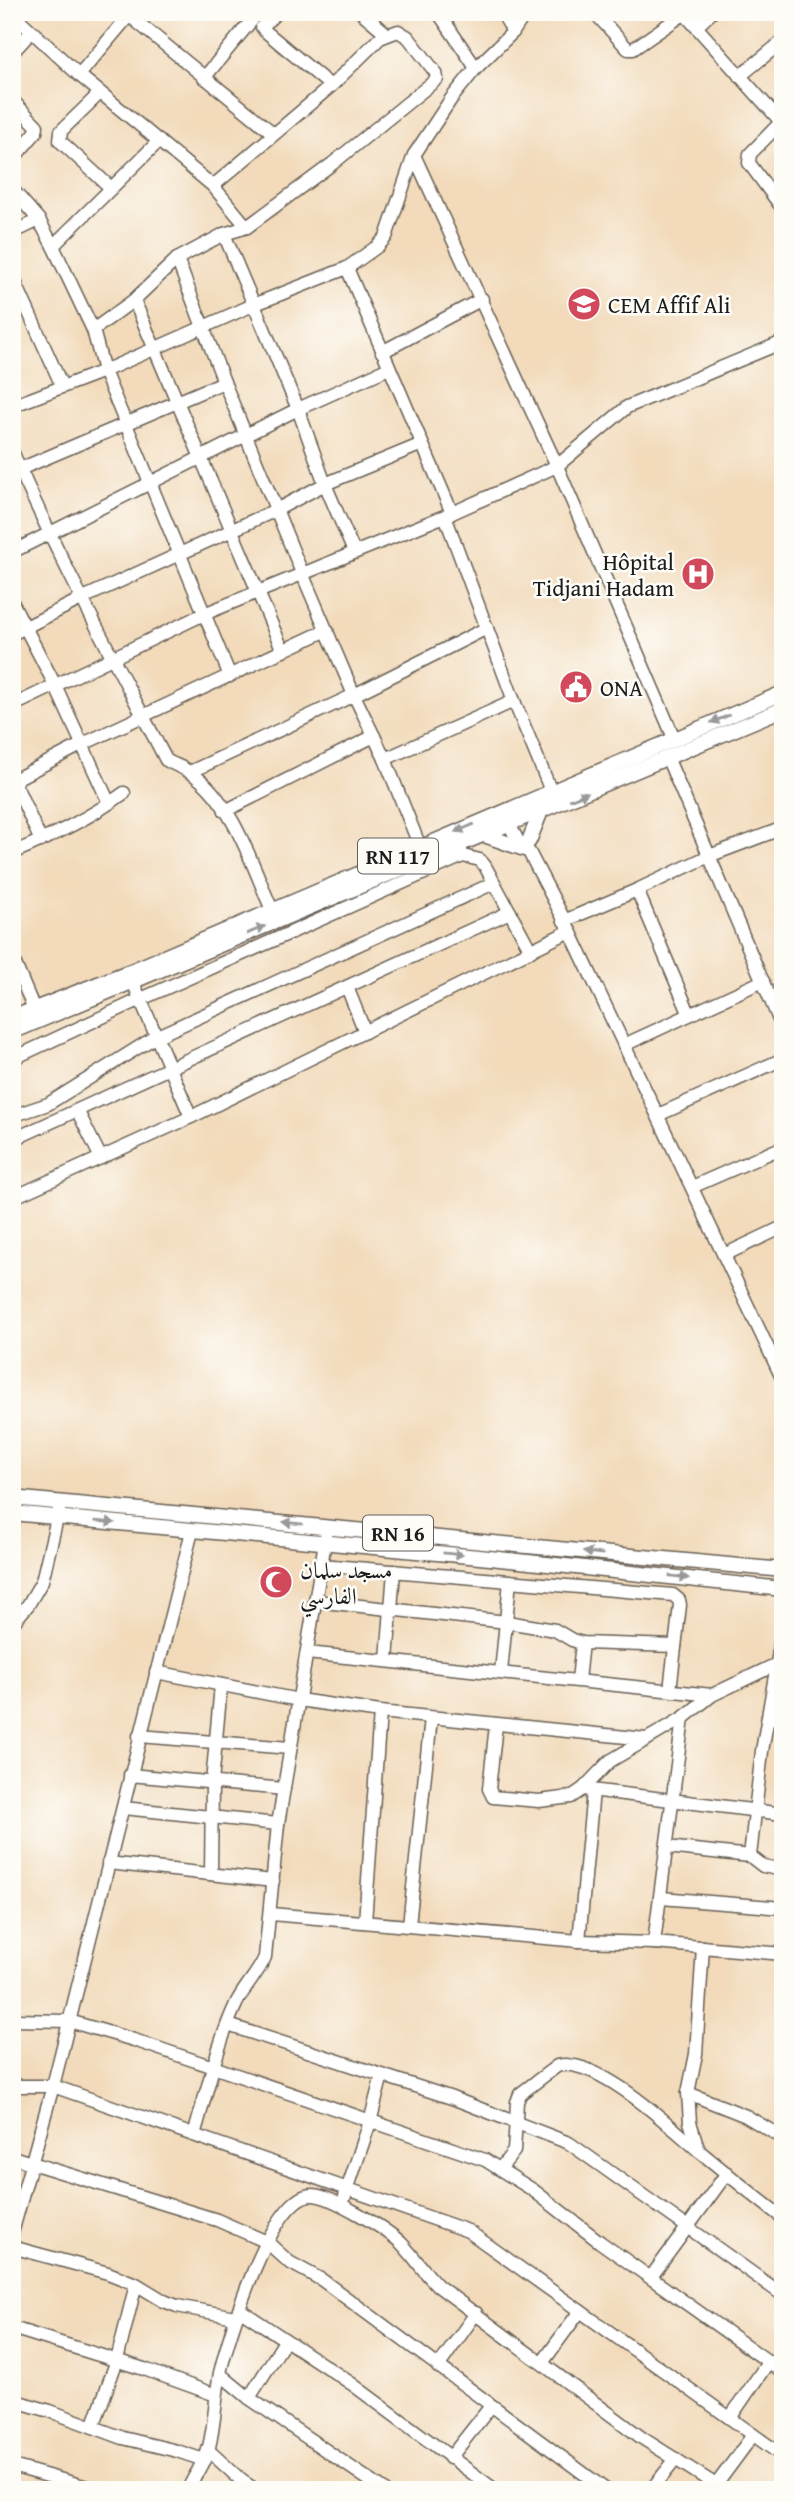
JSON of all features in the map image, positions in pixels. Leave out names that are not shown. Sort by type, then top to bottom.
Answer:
[{"type":"main road","name":"RN 117","points":[[12,1018],[131,971],[420,847],[521,812],[551,791],[783,693]]},
{"type":"main road","name":"RN 117","points":[[521,812],[541,811],[783,709]]},
{"type":"main road","points":[[484,835],[527,847],[541,811]]},
{"type":"main road","name":"RN 117","points":[[12,1032],[461,851],[506,818]]},
{"type":"main road","name":"RN 16","points":[[12,1497],[783,1570]]},
{"type":"main road","name":"RN 16","points":[[12,1513],[593,1568],[783,1589]]},
{"type":"street","points":[[204,78],[252,20],[276,12]]},
{"type":"street","points":[[361,12],[387,34]]},
{"type":"street","points":[[438,12],[476,68]]},
{"type":"street","points":[[502,12],[513,33]]},
{"type":"street","points":[[12,406],[104,371],[253,305],[347,268],[379,246],[386,237],[414,155],[451,99],[476,68],[513,33],[526,12]]},
{"type":"street","points":[[594,12],[628,49],[633,50],[684,13],[782,122],[748,159],[782,206]]},
{"type":"street","points":[[696,26],[712,12]]},
{"type":"street","points":[[12,13],[79,75],[213,186],[247,227]]},
{"type":"street","points":[[79,75],[129,13],[274,134]]},
{"type":"street","points":[[252,20],[331,86]]},
{"type":"street","points":[[93,330],[134,300],[177,260],[224,234],[247,227],[332,164],[437,79],[436,73],[408,37],[398,31],[387,34],[331,86],[213,186]]},
{"type":"street","points":[[12,53],[31,32]]},
{"type":"street","points":[[740,76],[783,41]]},
{"type":"street","points":[[100,93],[61,131],[60,141],[111,188]]},
{"type":"street","points":[[12,100],[37,126],[36,132],[12,160]]},
{"type":"street","points":[[53,246],[159,141]]},
{"type":"street","points":[[414,155],[557,466],[674,738]]},
{"type":"street","points":[[12,189],[39,220],[93,330],[104,371],[230,676]]},
{"type":"street","points":[[12,233],[39,220]]},
{"type":"street","points":[[224,234],[298,409],[325,484],[354,552]]},
{"type":"street","points":[[177,260],[302,573],[354,695],[386,759],[420,847]]},
{"type":"street","points":[[347,268],[422,444],[514,701],[551,791]]},
{"type":"street","points":[[13,281],[62,386]]},
{"type":"street","points":[[382,352],[482,299]]},
{"type":"street","points":[[134,300],[283,651]]},
{"type":"street","points":[[12,706],[205,614],[448,515],[557,466],[627,407],[783,342]]},
{"type":"street","points":[[12,552],[150,481],[389,368]]},
{"type":"street","points":[[20,469],[224,382]]},
{"type":"street","points":[[12,634],[325,484],[422,444]]},
{"type":"street","points":[[12,451],[48,532],[166,760],[191,772],[225,811],[239,835],[272,910]]},
{"type":"street","points":[[12,602],[55,685],[109,803]]},
{"type":"street","points":[[191,772],[487,628]]},
{"type":"street","points":[[41,841],[13,780],[83,744],[327,630]]},
{"type":"street","points":[[386,759],[514,701]]},
{"type":"street","points":[[225,811],[374,736]]},
{"type":"street","points":[[667,757],[783,1029]]},
{"type":"street","points":[[12,853],[41,841],[124,793]]},
{"type":"street","points":[[521,812],[527,847]]},
{"type":"street","points":[[506,818],[527,847],[567,926],[782,1377]]},
{"type":"street","points":[[12,1198],[191,1117],[531,951],[567,926],[637,890],[709,856],[783,828]]},
{"type":"street","points":[[12,1059],[461,851],[480,860],[531,951]]},
{"type":"street","points":[[12,1116],[48,1104],[155,1037],[494,883]]},
{"type":"street","points":[[637,890],[689,1013]]},
{"type":"street","points":[[12,1140],[510,912]]},
{"type":"street","points":[[12,957],[34,1009]]},
{"type":"street","points":[[624,1045],[763,981]]},
{"type":"street","points":[[132,982],[191,1117]]},
{"type":"street","points":[[347,987],[365,1032]]},
{"type":"street","points":[[657,1115],[783,1059]]},
{"type":"street","points":[[78,1112],[100,1158]]},
{"type":"street","points":[[692,1186],[783,1147]]},
{"type":"street","points":[[724,1255],[783,1228]]},
{"type":"street","points":[[12,1624],[28,1605],[42,1581],[61,1502]]},
{"type":"street","points":[[194,2135],[237,2002],[265,1957],[278,1824],[328,1527]]},
{"type":"street","points":[[12,2233],[53,2086],[192,1531]]},
{"type":"street","points":[[321,1565],[676,1597],[680,1605],[670,1690]]},
{"type":"street","points":[[592,1588],[593,1568]]},
{"type":"street","points":[[387,1660],[394,1572]]},
{"type":"street","points":[[501,1672],[510,1581]]},
{"type":"street","points":[[315,1601],[507,1622],[555,1630],[582,1643],[675,1646]]},
{"type":"street","points":[[750,1856],[783,1623]]},
{"type":"street","points":[[578,1680],[582,1643]]},
{"type":"street","points":[[307,1653],[712,1695]]},
{"type":"street","points":[[579,1941],[588,1790],[610,1761],[683,1718],[712,1695],[778,1664]]},
{"type":"street","points":[[156,1672],[299,1700],[380,1712],[646,1739]]},
{"type":"street","points":[[211,1874],[212,1783],[221,1685]]},
{"type":"street","points":[[365,1922],[380,1712]]},
{"type":"street","points":[[768,1717],[783,1719]]},
{"type":"street","points":[[409,1925],[431,1718]]},
{"type":"street","points":[[654,1943],[683,1718]]},
{"type":"street","points":[[496,1725],[489,1789],[493,1797],[556,1801],[588,1790],[783,1814]]},
{"type":"street","points":[[139,1736],[290,1748]]},
{"type":"street","points":[[130,1775],[284,1789]]},
{"type":"street","points":[[123,1808],[278,1824]]},
{"type":"street","points":[[667,1847],[750,1856],[763,1866],[783,1870]]},
{"type":"street","points":[[108,1863],[274,1881]]},
{"type":"street","points":[[661,1898],[783,1908]]},
{"type":"street","points":[[271,1914],[579,1941],[654,1943],[783,1954]]},
{"type":"street","points":[[699,2151],[690,2122],[688,2093],[696,2054],[703,1947]]},
{"type":"street","points":[[12,2020],[69,2021],[214,2067],[485,2161],[533,2190],[600,2242],[783,2372]]},
{"type":"street","points":[[228,2025],[516,2122],[582,2150],[685,2227],[783,2295]]},
{"type":"street","points":[[500,2169],[514,2151],[520,2094],[557,2066],[564,2064],[590,2071],[639,2100],[783,2218]]},
{"type":"street","points":[[341,2206],[370,2122],[382,2075]]},
{"type":"street","points":[[12,2086],[53,2086],[468,2231],[783,2456]]},
{"type":"street","points":[[688,2093],[746,2116],[783,2138]]},
{"type":"street","points":[[12,2157],[217,2220],[267,2242],[289,2262],[321,2280],[606,2490]]},
{"type":"street","points":[[651,2277],[727,2173]]},
{"type":"street","points":[[188,2490],[206,2455],[220,2374],[237,2313],[267,2242],[291,2203],[302,2197],[315,2195],[391,2234],[438,2286],[642,2438],[720,2487],[753,2435]]},
{"type":"street","points":[[12,2247],[68,2261],[136,2284],[177,2306],[237,2313],[352,2384],[495,2490]]},
{"type":"street","points":[[93,2427],[117,2360],[136,2284]]},
{"type":"street","points":[[542,2363],[580,2311]]},
{"type":"street","points":[[438,2367],[476,2313]]},
{"type":"street","points":[[12,2328],[117,2360],[216,2395]]},
{"type":"street","points":[[249,2398],[285,2341]]},
{"type":"street","points":[[730,2418],[769,2361]]},
{"type":"street","points":[[220,2374],[249,2398],[384,2490]]},
{"type":"street","points":[[12,2400],[122,2438],[206,2455],[257,2490]]},
{"type":"street","points":[[450,2458],[491,2406]]},
{"type":"street","points":[[651,2490],[676,2459]]},
{"type":"street","points":[[12,2466],[98,2490]]},
{"type":"place","name":"CEM Affif Ali","points":[[584,304]]},
{"type":"place","name":"Hôpital Tidjani Hadam","points":[[698,574]]},
{"type":"place","name":"ONA","points":[[576,687]]},
{"type":"place","name":"مسجد سلمان الفارسي","points":[[276,1582]]}]
